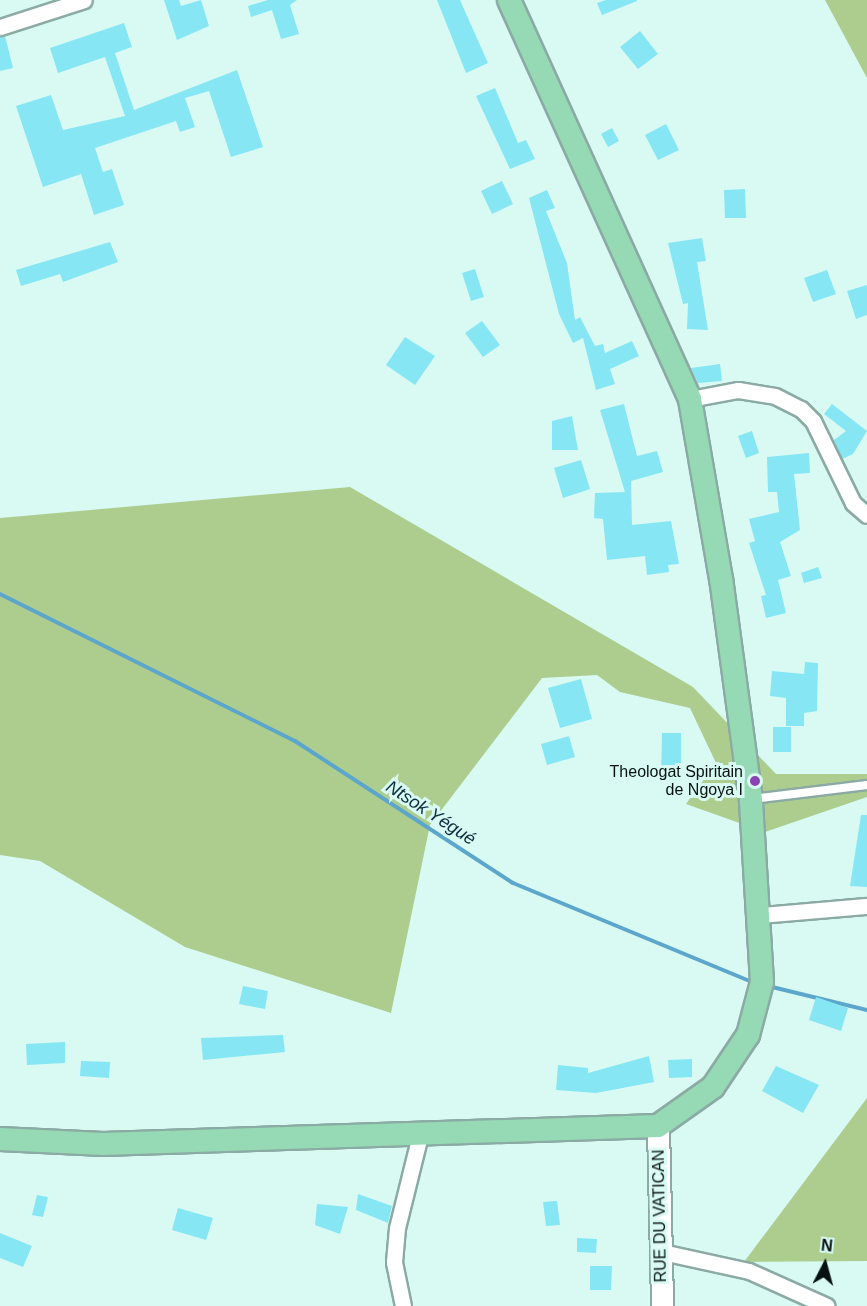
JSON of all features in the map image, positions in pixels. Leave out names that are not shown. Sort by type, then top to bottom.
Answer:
[{"type":"main road","points":[[0,1138],[103,1144],[658,1126],[713,1087],[748,1035],[762,982],[761,915],[751,800],[690,399],[509,0]]},
{"type":"street","points":[[0,27],[84,0]]},
{"type":"street","points":[[690,399],[738,390],[775,396],[801,409],[813,421],[853,503],[867,515]]},
{"type":"street","points":[[761,915],[867,906]]},
{"type":"street","name":"RUE DU VATICAN","points":[[658,1126],[662,1306]]},
{"type":"street","points":[[403,1306],[394,1262],[397,1228],[420,1135]]},
{"type":"street","points":[[662,1252],[749,1271],[827,1306]]},
{"type":"lane","points":[[751,800],[867,785]]},
{"type":"green space","points":[[825,0],[867,0],[867,78]]},
{"type":"green space","points":[[350,487],[693,687],[776,774],[867,774],[867,797],[765,832],[686,804],[716,763],[690,708],[620,692],[597,675],[542,678],[430,825],[391,1013],[185,947],[40,861],[0,855],[0,518]]},
{"type":"green space","points":[[867,1098],[867,1261],[744,1262]]},
{"type":"building","points":[[164,0],[179,0],[181,6],[201,0],[209,26],[177,40]]},
{"type":"building","points":[[268,0],[297,0],[290,5],[299,34],[281,39],[272,10],[251,17],[248,6]]},
{"type":"building","points":[[437,0],[460,0],[488,63],[466,73]]},
{"type":"building","points":[[606,0],[637,1],[602,15],[597,3]]},
{"type":"building","points":[[124,23],[132,47],[115,53],[134,110],[237,70],[263,147],[231,157],[209,91],[185,98],[195,127],[180,132],[176,121],[95,148],[103,172],[112,169],[124,205],[94,215],[81,174],[43,187],[16,106],[51,95],[63,130],[125,116],[105,57],[58,73],[50,48]]},
{"type":"building","points":[[640,31],[658,54],[638,69],[620,47]]},
{"type":"building","points":[[5,36],[13,68],[0,71],[0,37]]},
{"type":"building","points":[[495,88],[518,143],[526,140],[535,159],[510,169],[476,96]]},
{"type":"building","points":[[666,124],[679,150],[658,160],[645,135]]},
{"type":"building","points":[[612,128],[619,141],[608,147],[601,134]]},
{"type":"building","points":[[502,181],[513,204],[492,214],[481,191]]},
{"type":"building","points":[[745,189],[746,218],[725,218],[724,190]]},
{"type":"building","points":[[547,190],[555,208],[546,211],[567,263],[575,320],[580,317],[595,346],[603,344],[605,353],[632,341],[639,356],[610,369],[615,384],[596,390],[583,338],[573,343],[559,314],[529,198]]},
{"type":"building","points":[[702,238],[706,261],[697,262],[708,330],[687,329],[688,303],[683,304],[668,243]]},
{"type":"building","points":[[110,242],[118,262],[63,282],[60,274],[21,286],[16,270]]},
{"type":"building","points":[[475,269],[484,297],[471,301],[462,273]]},
{"type":"building","points":[[827,270],[836,294],[813,302],[804,278]]},
{"type":"building","points":[[867,285],[867,315],[856,319],[847,291]]},
{"type":"building","points":[[482,321],[500,345],[483,357],[465,333]]},
{"type":"building","points":[[405,337],[435,356],[415,385],[386,365]]},
{"type":"building","points":[[720,364],[722,381],[698,383],[691,368]]},
{"type":"building","points":[[624,404],[637,456],[657,451],[663,472],[631,481],[632,525],[671,521],[679,564],[668,565],[669,572],[647,575],[645,556],[607,560],[603,519],[594,518],[595,493],[625,492],[600,410]]},
{"type":"building","points":[[832,404],[867,431],[853,454],[842,459],[834,440],[846,431],[824,414]]},
{"type":"building","points":[[572,416],[578,450],[552,450],[552,421]]},
{"type":"building","points":[[752,431],[759,453],[746,458],[738,436]]},
{"type":"building","points":[[809,453],[810,473],[794,474],[800,530],[780,542],[791,576],[778,580],[786,613],[766,618],[761,596],[766,595],[749,543],[755,541],[749,519],[779,512],[777,492],[768,492],[767,457]]},
{"type":"building","points":[[581,460],[590,489],[563,498],[554,468]]},
{"type":"building","points":[[818,567],[822,578],[804,583],[801,573]]},
{"type":"building","points":[[805,662],[818,663],[817,711],[804,713],[804,726],[786,726],[786,698],[770,696],[772,671],[804,674]]},
{"type":"building","points":[[581,679],[592,719],[560,728],[548,688]]},
{"type":"building","points":[[773,727],[791,727],[791,752],[773,752]]},
{"type":"building","points":[[662,733],[681,733],[681,780],[661,780]]},
{"type":"building","points":[[569,736],[575,757],[547,765],[541,744]]},
{"type":"building","points":[[861,815],[867,815],[867,887],[850,886]]},
{"type":"building","points":[[243,986],[268,991],[265,1009],[239,1004]]},
{"type":"building","points":[[816,997],[848,1008],[841,1031],[809,1020]]},
{"type":"building","points":[[283,1035],[285,1052],[203,1060],[201,1038]]},
{"type":"building","points":[[65,1042],[65,1063],[27,1065],[26,1044]]},
{"type":"building","points":[[649,1056],[654,1082],[596,1093],[556,1090],[558,1065],[588,1068],[588,1073]]},
{"type":"building","points":[[692,1059],[692,1077],[669,1078],[668,1060]]},
{"type":"building","points":[[81,1061],[110,1062],[109,1078],[80,1076]]},
{"type":"building","points":[[776,1066],[819,1085],[803,1113],[762,1091]]},
{"type":"building","points":[[358,1194],[392,1206],[388,1223],[356,1210]]},
{"type":"building","points":[[37,1195],[48,1197],[43,1217],[32,1215]]},
{"type":"building","points":[[557,1201],[560,1225],[546,1226],[543,1202]]},
{"type":"building","points":[[317,1204],[348,1207],[340,1234],[315,1225]]},
{"type":"building","points":[[178,1208],[213,1218],[206,1240],[172,1230]]},
{"type":"building","points":[[0,1233],[32,1246],[23,1267],[0,1258]]},
{"type":"building","points":[[577,1238],[597,1239],[596,1253],[577,1252]]},
{"type":"building","points":[[590,1266],[612,1266],[611,1290],[590,1290]]},
{"type":"waterway","name":"Ntsok Yégué","points":[[0,594],[295,741],[513,883],[755,983]]},
{"type":"waterway","name":"Ntsok Yégué","points":[[768,986],[867,1010]]},
{"type":"place","name":"Theologat Spiritain de Ngoya I","points":[[755,781]]}]
